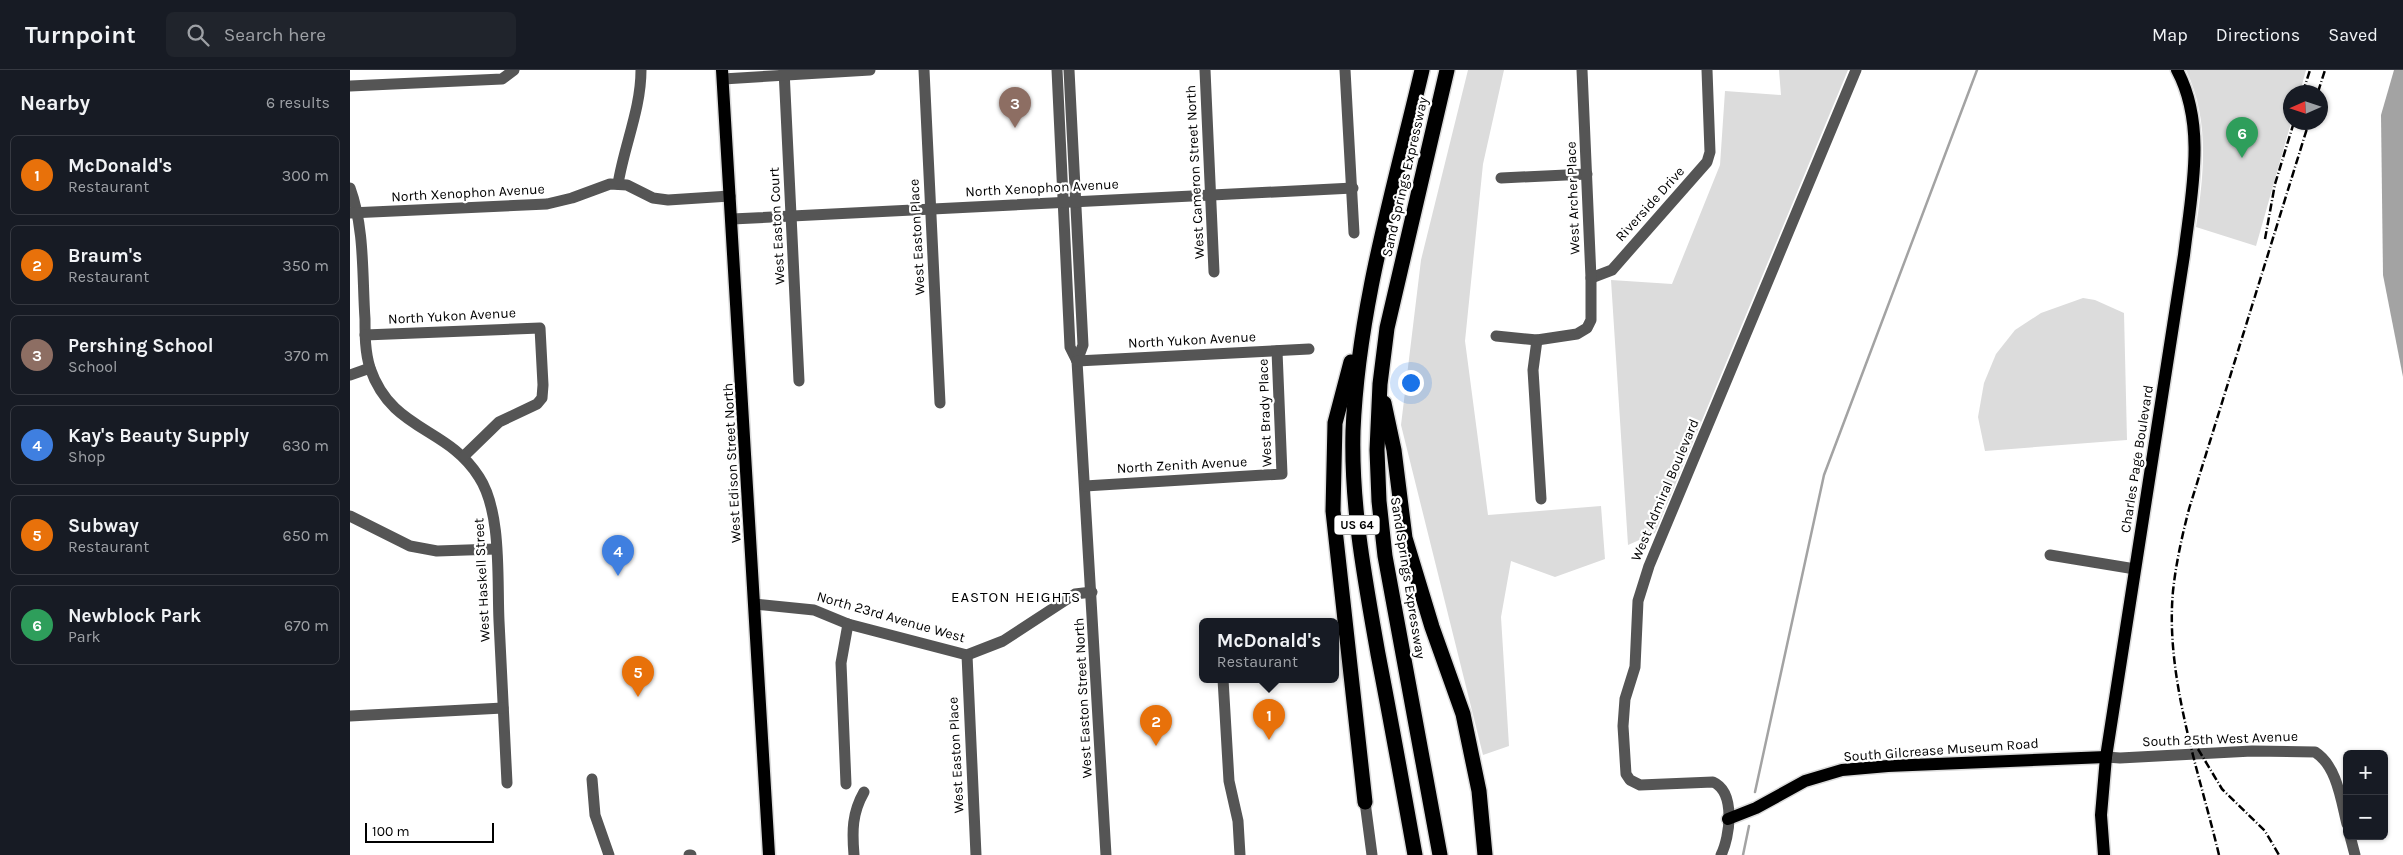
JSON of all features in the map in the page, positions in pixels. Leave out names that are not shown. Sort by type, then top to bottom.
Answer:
[{"type":"highway","name":"Sand Springs Expressway","points":[[1415,855],[1363,570],[1354,485],[1356,386],[1368,296],[1422,70]]},
{"type":"highway","name":"Sand Springs Expressway","points":[[1440,855],[1383,537],[1377,450],[1380,384],[1387,328],[1447,70]]},
{"type":"highway","points":[[1364,795],[1337,559],[1332,481],[1335,423],[1368,296]]},
{"type":"highway","points":[[1380,384],[1394,450],[1405,538],[1429,619],[1463,714],[1479,791],[1485,855]]},
{"type":"main road","name":"Charles Page Boulevard","points":[[2104,855],[2101,822],[2106,757],[2184,255],[2194,174],[2193,127],[2188,100],[2177,70]]},
{"type":"main road","name":"West Edison Street North","points":[[723,74],[769,855]]},
{"type":"main road","name":"South Gilcrease Museum Road","points":[[1728,819],[1756,808],[1806,781],[1842,770],[2106,757]]},
{"type":"street","points":[[641,70],[640,92],[622,160],[618,184],[627,185],[653,198],[668,200],[730,196]]},
{"type":"street","points":[[723,74],[870,70]]},
{"type":"street","name":"West Easton Place","points":[[924,70],[940,403]]},
{"type":"street","name":"West Easton Street North","points":[[1057,70],[1070,347],[1077,361],[1106,855]]},
{"type":"street","name":"West Easton Street North","points":[[1070,70],[1083,345],[1077,361]]},
{"type":"street","name":"West Cameron Street North","points":[[1205,70],[1214,272]]},
{"type":"street","points":[[1345,70],[1354,233]]},
{"type":"street","name":"West Archer Place","points":[[1537,340],[1580,333],[1590,324],[1592,313],[1582,70]]},
{"type":"street","name":"Riverside Drive","points":[[1592,278],[1612,270],[1704,168],[1709,158],[1710,136],[1707,70]]},
{"type":"street","name":"West Admiral Boulevard","points":[[1721,855],[1725,847],[1730,806],[1726,794],[1720,785],[1713,782],[1640,784],[1630,780],[1626,774],[1623,719],[1625,699],[1635,667],[1638,601],[1649,566],[1856,70]]},
{"type":"street","name":"West Easton Court","points":[[784,73],[799,381]]},
{"type":"street","points":[[350,86],[510,74]]},
{"type":"street","points":[[1501,178],[1587,174]]},
{"type":"street","name":"North Xenophon Avenue","points":[[354,213],[532,206],[563,202],[601,186],[618,184]]},
{"type":"street","name":"West Haskell Street","points":[[350,188],[370,368],[380,390],[400,414],[464,456],[480,478],[491,503],[496,549],[507,783]]},
{"type":"street","name":"North Xenophon Avenue","points":[[732,219],[1353,188]]},
{"type":"street","name":"North Yukon Avenue","points":[[365,335],[540,328],[542,398],[537,404],[499,422],[464,456]]},
{"type":"street","points":[[1496,336],[1537,340],[1533,370],[1541,500]]},
{"type":"street","name":"North Yukon Avenue","points":[[1077,361],[1309,349]]},
{"type":"street","name":"West Brady Place","points":[[1277,351],[1282,474]]},
{"type":"street","points":[[350,375],[370,368]]},
{"type":"street","name":"North Zenith Avenue","points":[[1085,486],[1282,474]]},
{"type":"street","points":[[350,516],[410,546],[437,551],[496,549]]},
{"type":"street","points":[[2050,555],[2135,569]]},
{"type":"street","name":"North 23rd Avenue West","points":[[755,604],[814,610],[848,624],[967,655],[1002,641],[1075,594],[1092,592]]},
{"type":"street","points":[[846,784],[841,663],[848,624]]},
{"type":"street","name":"West Easton Place","points":[[967,655],[976,855]]},
{"type":"street","points":[[1224,683],[1229,781],[1238,821],[1240,855]]},
{"type":"street","points":[[350,716],[503,708]]},
{"type":"street","name":"South 25th West Avenue","points":[[2106,757],[2120,758],[2252,751],[2315,752],[2322,757],[2336,783],[2343,809]]},
{"type":"street","points":[[592,779],[595,815],[609,855]]},
{"type":"street","points":[[854,855],[853,819],[855,809],[864,792]]},
{"type":"street","points":[[1364,795],[1372,855]]},
{"type":"street","points":[[2351,840],[2354,855]]},
{"type":"shaded area","points":[[1468,70],[1504,70],[1483,164],[1465,341],[1488,515],[1601,506],[1605,559],[1555,577],[1511,561],[1501,617],[1509,746],[1483,755],[1401,425],[1421,260]]},
{"type":"shaded area","points":[[1779,70],[1848,70],[1655,533],[1628,545],[1611,280],[1672,284],[1720,165],[1725,91],[1781,95]]},
{"type":"shaded area","points":[[2186,70],[2306,70],[2302,85],[2283,85],[2283,130],[2289,130],[2256,246],[2196,227],[2203,167],[2203,147],[2199,108]]},
{"type":"shaded area","points":[[2394,70],[2403,70],[2403,377],[2383,275],[2381,115]]},
{"type":"shaded area","points":[[2083,298],[2095,300],[2124,313],[2127,440],[1985,451],[1978,417],[1984,383],[1996,354],[2015,330],[2041,313]]},
{"type":"waterway","points":[[1755,792],[1824,475],[1977,70]]},
{"type":"waterway","points":[[1743,855],[1749,826]]},
{"type":"railway","points":[[2305,85],[2310,70]]},
{"type":"railway","points":[[2320,85],[2325,70]]},
{"type":"railway","points":[[2265,239],[2275,184],[2292,130]]},
{"type":"railway","points":[[2219,855],[2185,724],[2179,691],[2172,624],[2174,581],[2189,509],[2307,130]]},
{"type":"railway","points":[[2198,749],[2222,789],[2265,831],[2279,855]]},
{"type":"place","name":"Pershing School","points":[[1015,128]]},
{"type":"place","name":"Newblock Park","points":[[2242,158]]},
{"type":"place","name":"Kay's Beauty Supply","points":[[618,576]]},
{"type":"place","name":"Subway","points":[[638,697]]},
{"type":"place","name":"McDonald's","points":[[1269,740]]},
{"type":"place","name":"Braum's","points":[[1156,746]]},
{"type":"district","name":"EASTON HEIGHTS","points":[[1016,597]]}]
